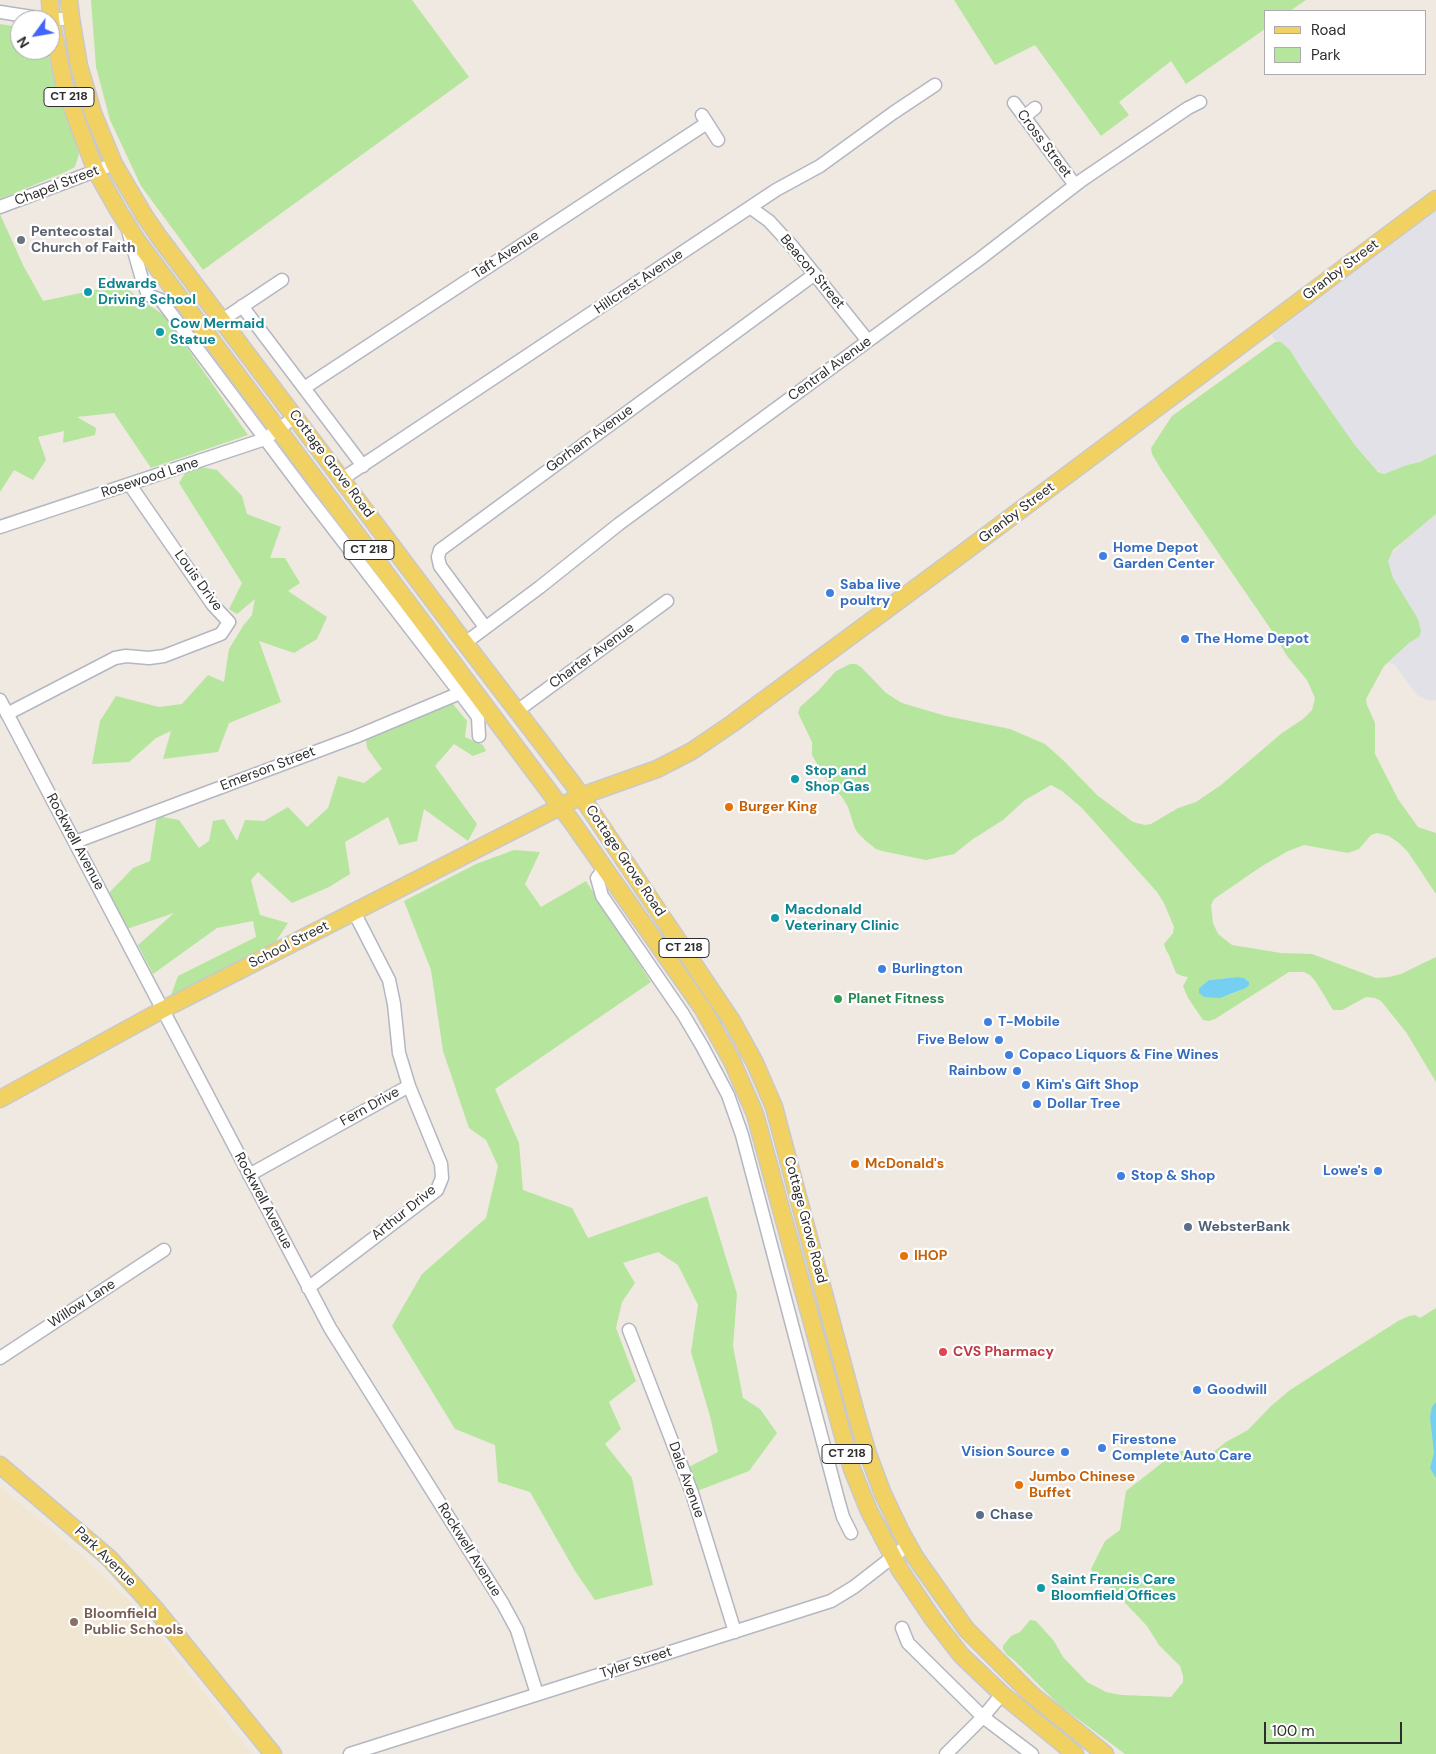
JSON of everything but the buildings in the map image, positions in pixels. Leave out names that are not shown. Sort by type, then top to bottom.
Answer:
[{"type":"main road","name":"Cottage Grove Road","points":[[69,0],[85,88],[103,137],[114,164],[159,237],[573,784],[732,1021],[755,1063],[774,1107],[868,1454],[908,1545],[924,1572],[966,1629],[1032,1695],[1105,1754]]},
{"type":"main road","name":"Cottage Grove Road","points":[[59,60],[64,83],[96,171],[138,242],[561,807],[703,1009],[732,1061],[755,1114],[852,1469],[869,1511],[893,1558],[915,1594],[961,1655],[1002,1694],[1075,1754]]},
{"type":"main road","name":"Granby Street","points":[[581,796],[657,769],[707,741],[1115,440],[1436,199]]},
{"type":"main road","name":"School Street","points":[[0,1099],[162,1010],[581,796]]},
{"type":"main road","points":[[755,1114],[774,1107]]},
{"type":"main road","points":[[818,1344],[837,1340]]},
{"type":"main road","name":"Park Avenue","points":[[0,1465],[109,1558],[157,1611],[273,1754]]},
{"type":"street","points":[[60,19],[71,18]]},
{"type":"street","name":"Hillcrest Avenue","points":[[342,479],[782,187],[820,166],[935,85]]},
{"type":"street","name":"Central Avenue","points":[[465,643],[540,587],[619,524],[998,245],[1075,186],[1188,108],[1200,102]]},
{"type":"street","name":"Cross Street","points":[[1014,103],[1075,186]]},
{"type":"street","points":[[1024,117],[1036,108]]},
{"type":"street","name":"Taft Avenue","points":[[304,388],[705,119],[718,140]]},
{"type":"street","name":"Chapel Street","points":[[0,207],[114,164]]},
{"type":"street","name":"Beacon Street","points":[[751,208],[775,227],[816,274],[868,341]]},
{"type":"street","name":"Cottage Grove Road","points":[[126,222],[148,295],[161,300],[460,693],[478,717],[479,736]]},
{"type":"street","name":"Gorham Avenue","points":[[485,627],[440,566],[438,556],[440,550],[816,274]]},
{"type":"street","points":[[222,320],[282,280]]},
{"type":"street","points":[[242,306],[363,466]]},
{"type":"street","name":"Rosewood Lane","points":[[0,527],[265,439],[295,417]]},
{"type":"street","name":"Louis Drive","points":[[7,714],[115,658],[126,656],[149,658],[164,656],[221,634],[229,622],[214,605],[130,485]]},
{"type":"street","name":"Charter Avenue","points":[[517,711],[666,601]]},
{"type":"street","name":"Emerson Street","points":[[75,842],[355,737],[460,693]]},
{"type":"street","name":"Rockwell Avenue","points":[[0,700],[330,1328],[517,1630],[537,1694]]},
{"type":"street","name":"Cottage Grove Road","points":[[604,869],[597,878],[602,896],[660,979],[702,1046],[728,1095],[742,1135],[839,1503],[851,1533]]},
{"type":"street","name":"Fern Drive","points":[[249,1175],[409,1086],[399,1053],[394,1004],[389,980],[354,912]]},
{"type":"street","points":[[660,979],[675,969]]},
{"type":"street","name":"Arthur Drive","points":[[308,1288],[438,1190],[442,1178],[441,1164],[409,1086]]},
{"type":"street","name":"Cottage Grove Road","points":[[764,1218],[783,1214]]},
{"type":"street","name":"Willow Lane","points":[[0,1358],[164,1250]]},
{"type":"street","name":"Dale Avenue","points":[[629,1330],[692,1493],[735,1632]]},
{"type":"street","name":"Tyler Street","points":[[350,1754],[830,1601],[854,1587],[908,1545]]},
{"type":"street","points":[[902,1628],[908,1643],[983,1717],[1032,1754]]},
{"type":"street","points":[[946,1754],[983,1717],[1002,1694]]},
{"type":"shaded area","points":[[1436,210],[1436,454],[1420,462],[1384,474],[1373,468],[1367,458],[1354,444],[1290,350],[1281,342],[1277,342],[1271,335]]},
{"type":"shaded area","points":[[1436,514],[1436,700],[1434,701],[1417,695],[1395,665],[1390,663],[1384,666],[1409,643],[1419,637],[1405,599],[1393,578],[1388,561],[1390,555]]},
{"type":"shaded area","name":"Bloomfield Public Schools","points":[[0,1487],[79,1553],[144,1615],[252,1754],[0,1754]]},
{"type":"green space","points":[[91,0],[412,0],[469,77],[203,270],[141,186],[110,120],[96,67]]},
{"type":"green space","points":[[954,0],[1306,0],[1291,10],[1264,10],[1264,30],[1186,84],[1171,61],[1119,102],[1129,115],[1101,136],[1035,45],[995,65]]},
{"type":"green space","points":[[0,24],[10,26],[10,60],[50,60],[59,97],[72,129],[79,154],[75,167],[0,199]]},
{"type":"green space","points":[[0,214],[23,265],[43,301],[123,284],[138,298],[164,315],[248,435],[151,468],[114,413],[77,417],[96,428],[95,435],[63,443],[64,431],[38,437],[46,460],[33,480],[14,470],[0,492]]},
{"type":"green space","points":[[1275,342],[1281,342],[1290,350],[1354,444],[1378,472],[1384,474],[1420,462],[1436,454],[1436,514],[1393,550],[1388,561],[1393,578],[1418,619],[1421,631],[1419,637],[1409,643],[1384,666],[1366,699],[1375,723],[1375,754],[1398,799],[1418,827],[1436,833],[1436,894],[1408,852],[1389,836],[1377,833],[1371,835],[1359,849],[1348,853],[1304,845],[1288,851],[1262,866],[1214,899],[1211,905],[1213,923],[1218,934],[1232,945],[1281,953],[1312,954],[1376,978],[1401,974],[1436,957],[1436,1082],[1406,1032],[1381,1001],[1366,997],[1342,1010],[1333,1010],[1316,982],[1310,975],[1304,972],[1289,972],[1215,1019],[1203,1020],[1188,998],[1183,986],[1188,977],[1176,973],[1166,950],[1164,944],[1173,933],[1174,927],[1157,892],[1082,808],[1062,791],[1051,785],[1025,800],[1003,820],[954,854],[926,860],[882,851],[866,841],[857,832],[848,807],[842,797],[825,778],[812,755],[812,742],[798,713],[800,707],[836,671],[850,664],[856,664],[886,693],[902,703],[946,716],[1010,729],[1045,744],[1097,795],[1133,822],[1145,825],[1151,824],[1178,808],[1196,802],[1221,785],[1282,733],[1303,719],[1312,710],[1315,698],[1307,680],[1287,656],[1152,454],[1151,448],[1172,416]],"holes":[[[1244,978],[1249,982],[1246,988],[1226,996],[1199,988],[1209,980]]]},
{"type":"green space","points":[[190,465],[217,470],[242,496],[247,514],[281,527],[270,558],[285,558],[300,583],[288,591],[327,617],[317,639],[294,653],[259,641],[281,702],[229,723],[218,752],[163,759],[171,731],[156,738],[129,762],[92,764],[100,721],[116,696],[159,707],[182,704],[208,675],[224,682],[229,649],[252,615],[255,599],[237,614],[229,609],[242,583],[179,483]]},
{"type":"green space","points":[[448,698],[467,721],[465,737],[483,745],[486,751],[473,756],[454,744],[435,766],[477,824],[468,841],[424,809],[417,841],[399,845],[388,817],[345,842],[350,874],[329,887],[292,903],[258,872],[251,880],[260,915],[288,923],[265,958],[168,1003],[178,976],[256,937],[253,921],[217,928],[153,974],[138,945],[174,913],[121,931],[104,898],[133,868],[150,861],[157,816],[179,820],[199,848],[209,841],[213,821],[224,819],[237,841],[245,820],[264,821],[288,807],[307,827],[328,808],[338,776],[364,783],[382,769],[367,748],[365,733]]},
{"type":"green space","points":[[514,850],[540,852],[525,884],[541,907],[586,881],[651,982],[495,1089],[519,1143],[523,1190],[572,1208],[588,1238],[707,1196],[737,1294],[733,1346],[743,1398],[760,1409],[777,1433],[749,1471],[692,1493],[683,1470],[718,1452],[710,1416],[691,1352],[698,1305],[678,1265],[658,1252],[623,1263],[635,1283],[622,1302],[616,1328],[636,1381],[609,1402],[621,1429],[605,1444],[632,1478],[653,1585],[595,1600],[575,1571],[530,1492],[498,1482],[495,1445],[455,1429],[392,1326],[422,1274],[486,1218],[498,1166],[486,1140],[469,1128],[443,1051],[431,970],[404,901],[476,864]]},
{"type":"green space","points":[[1436,1308],[1436,1754],[1125,1754],[1058,1704],[1006,1654],[1003,1646],[1011,1636],[1020,1632],[1030,1620],[1036,1621],[1054,1641],[1063,1657],[1087,1682],[1106,1692],[1121,1695],[1171,1697],[1183,1682],[1180,1666],[1159,1645],[1147,1626],[1091,1569],[1105,1541],[1120,1530],[1126,1491],[1176,1452],[1182,1451],[1206,1456],[1212,1453],[1226,1442],[1248,1430],[1271,1406],[1290,1390],[1398,1321],[1415,1315],[1420,1318]]},
{"type":"water","points":[[1244,978],[1249,982],[1246,988],[1220,998],[1204,997],[1199,993],[1199,988],[1209,980]]},
{"type":"water","points":[[1436,1402],[1436,1478],[1430,1468],[1434,1453],[1430,1417],[1432,1407]]},
{"type":"place","name":"Pentecostal Church of Faith","points":[[21,240]]},
{"type":"place","name":"Edwards Driving School","points":[[88,292]]},
{"type":"place","name":"Cow Mermaid Statue","points":[[160,332]]},
{"type":"place","name":"Home Depot Garden Center","points":[[1103,556]]},
{"type":"place","name":"Saba live poultry","points":[[830,593]]},
{"type":"place","name":"The Home Depot","points":[[1185,639]]},
{"type":"place","name":"Stop and Shop Gas","points":[[795,779]]},
{"type":"place","name":"Burger King","points":[[729,807]]},
{"type":"place","name":"Macdonald Veterinary Clinic","points":[[775,918]]},
{"type":"place","name":"Burlington","points":[[882,969]]},
{"type":"place","name":"Planet Fitness","points":[[838,999]]},
{"type":"place","name":"T-Mobile","points":[[988,1022]]},
{"type":"place","name":"Five Below","points":[[999,1040]]},
{"type":"place","name":"Copaco Liquors & Fine Wines","points":[[1009,1055]]},
{"type":"place","name":"Rainbow","points":[[1017,1071]]},
{"type":"place","name":"Kim's Gift Shop","points":[[1026,1085]]},
{"type":"place","name":"Dollar Tree","points":[[1037,1104]]},
{"type":"place","name":"McDonald's","points":[[855,1164]]},
{"type":"place","name":"Lowe's","points":[[1378,1171]]},
{"type":"place","name":"Stop & Shop","points":[[1121,1176]]},
{"type":"place","name":"WebsterBank","points":[[1188,1227]]},
{"type":"place","name":"IHOP","points":[[904,1256]]},
{"type":"place","name":"CVS Pharmacy","points":[[943,1352]]},
{"type":"place","name":"Goodwill","points":[[1197,1390]]},
{"type":"place","name":"Firestone Complete Auto Care","points":[[1102,1448]]},
{"type":"place","name":"Vision Source","points":[[1065,1452]]},
{"type":"place","name":"Jumbo Chinese Buffet","points":[[1019,1485]]},
{"type":"place","name":"Chase","points":[[980,1515]]},
{"type":"place","name":"Saint Francis Care Bloomfield Offices","points":[[1041,1588]]},
{"type":"place","name":"Bloomfield Public Schools","points":[[74,1622]]}]
